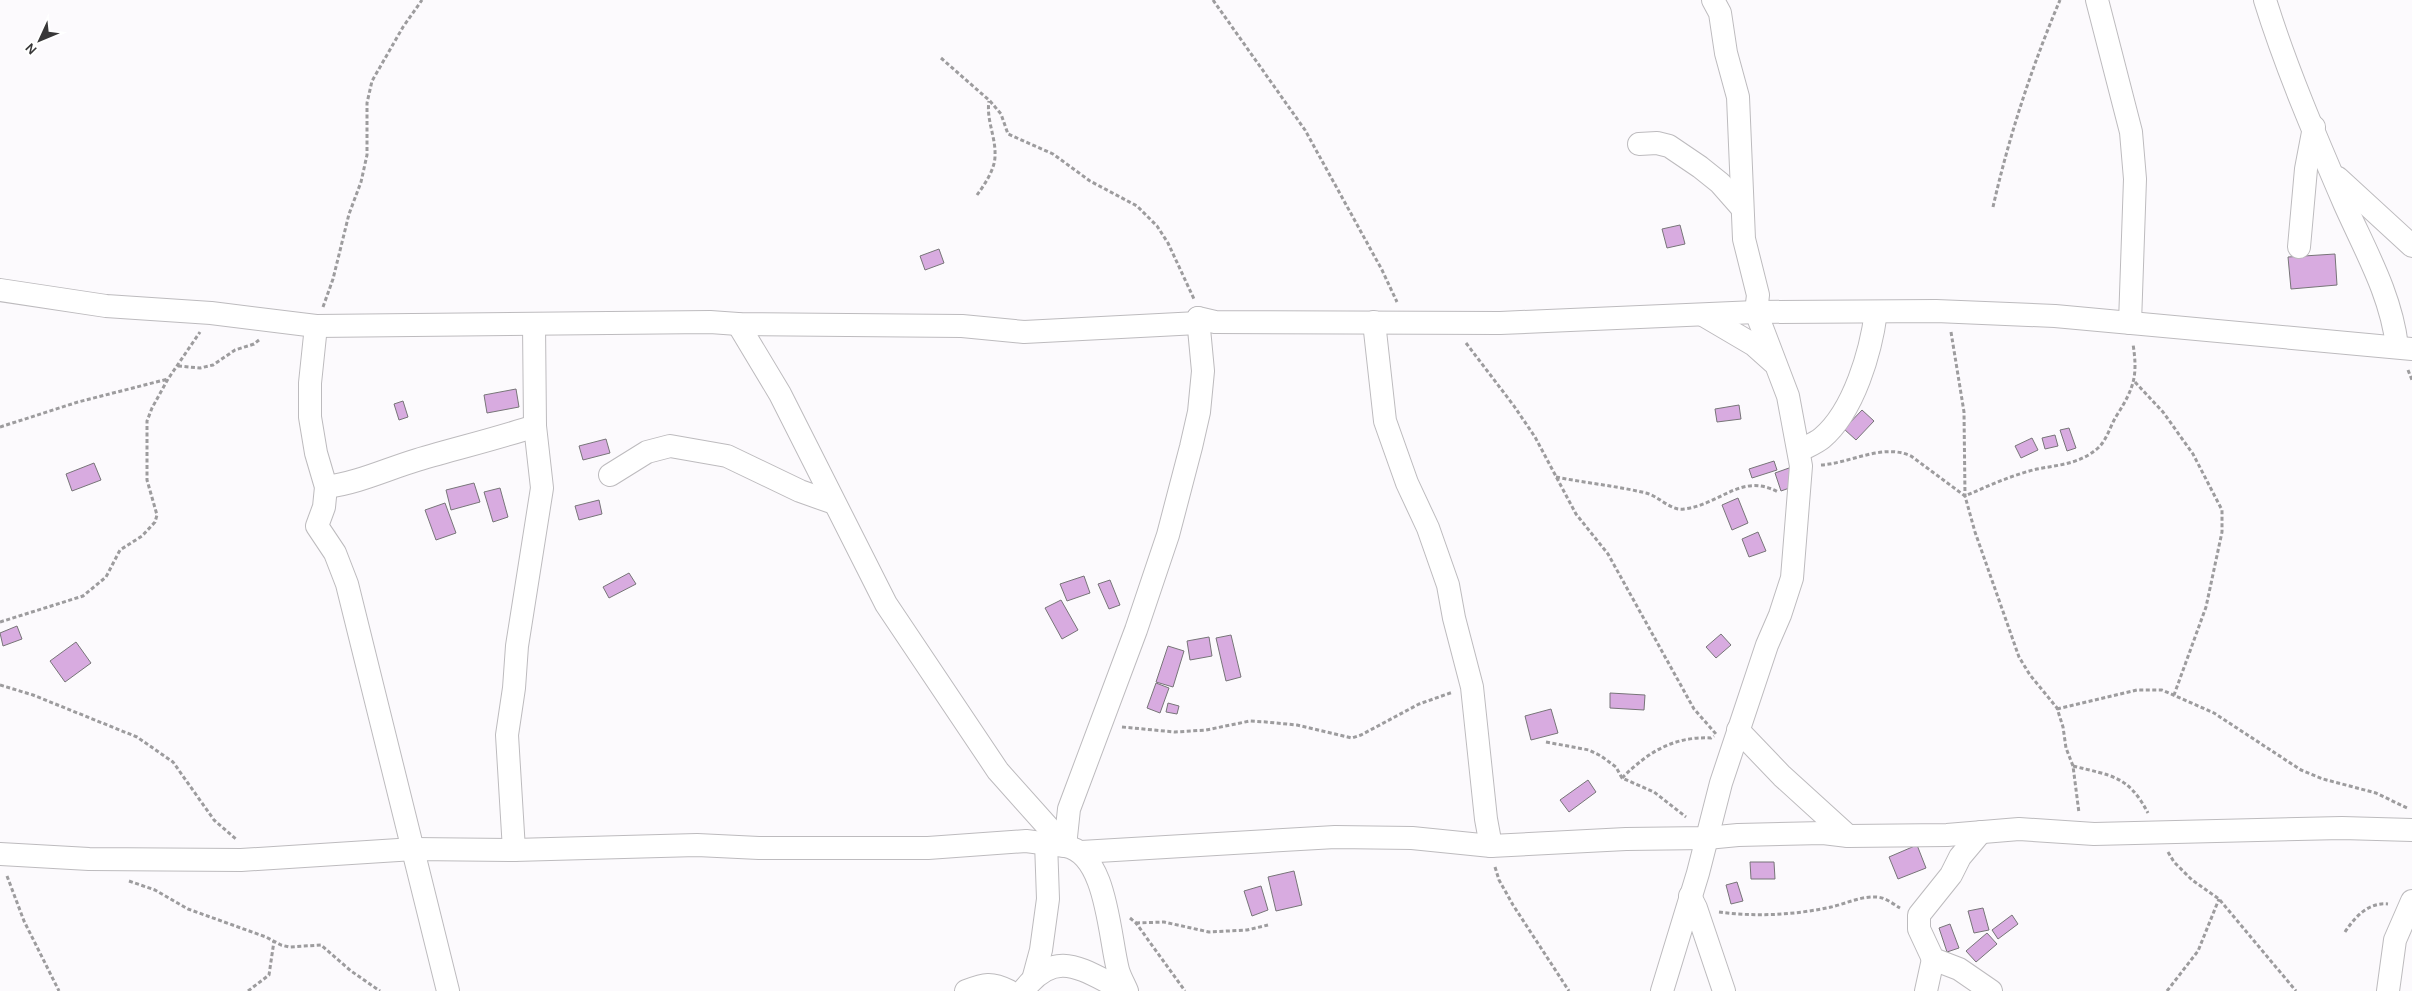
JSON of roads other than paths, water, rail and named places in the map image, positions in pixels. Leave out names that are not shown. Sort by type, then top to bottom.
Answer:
[{"type":"street","points":[[1662,991],[1693,902],[1704,838],[1721,783],[1730,734],[1792,578],[1800,459],[1788,396],[1756,312],[1758,295],[1748,259],[1742,208],[1738,97],[1726,54],[1720,13],[1713,0]]},
{"type":"street","points":[[2097,0],[2131,132],[2135,179],[2130,323]]},
{"type":"street","points":[[0,290],[106,306],[211,313],[316,326],[710,322],[738,324],[962,326],[1024,332],[1198,321],[1406,323],[1756,312],[1948,312],[2055,316],[2405,347],[2380,278],[2332,172],[2265,0]]},
{"type":"street","points":[[2299,246],[2306,169],[2314,127]]},
{"type":"street","points":[[1639,144],[1656,143],[1669,146],[1720,183],[1742,208]]},
{"type":"street","points":[[2332,172],[2412,246]]},
{"type":"street","points":[[1800,459],[1835,424],[1849,401],[1872,344],[1876,312]]},
{"type":"street","points":[[1703,315],[1754,345],[1776,365]]},
{"type":"street","points":[[1029,983],[1044,933],[1048,899],[1064,847],[1069,809],[1136,630],[1168,535],[1191,447],[1199,412],[1203,371],[1198,321]]},
{"type":"street","points":[[1374,322],[1386,421],[1407,483],[1428,528],[1448,585],[1454,618],[1472,687],[1486,819],[1491,846]]},
{"type":"street","points":[[514,850],[507,735],[514,688],[517,646],[542,488],[535,426],[534,324]]},
{"type":"street","points":[[738,324],[780,394],[886,604],[998,771],[1102,890],[1118,971],[1127,991]]},
{"type":"street","points":[[316,326],[309,401],[316,453],[326,488],[324,507],[317,526],[335,552],[347,584],[448,991]]},
{"type":"street","points":[[326,488],[344,485],[418,460],[497,439],[535,426]]},
{"type":"street","points":[[610,475],[647,452],[670,446],[727,456],[800,491],[834,503]]},
{"type":"street","points":[[1730,734],[1782,776],[1848,836]]},
{"type":"street","points":[[3,864],[89,859],[241,860],[414,849],[514,850],[697,845],[759,848],[928,848],[1026,841],[1064,847],[1335,837],[1412,838],[1491,846],[1738,835],[1823,833],[1848,836],[1948,835],[2019,829],[2083,833],[2342,828],[2412,830]]},
{"type":"street","points":[[1926,991],[1933,959],[1919,929],[1919,915],[1951,875],[1960,857],[1981,832]]},
{"type":"street","points":[[1693,902],[1724,991]]},
{"type":"street","points":[[2388,991],[2395,940],[2410,906]]},
{"type":"street","points":[[1933,959],[1959,969],[1991,991]]},
{"type":"street","points":[[1029,983],[1048,967],[1060,964],[1074,967],[1127,991]]},
{"type":"street","points":[[966,991],[996,984],[1009,991]]}]
